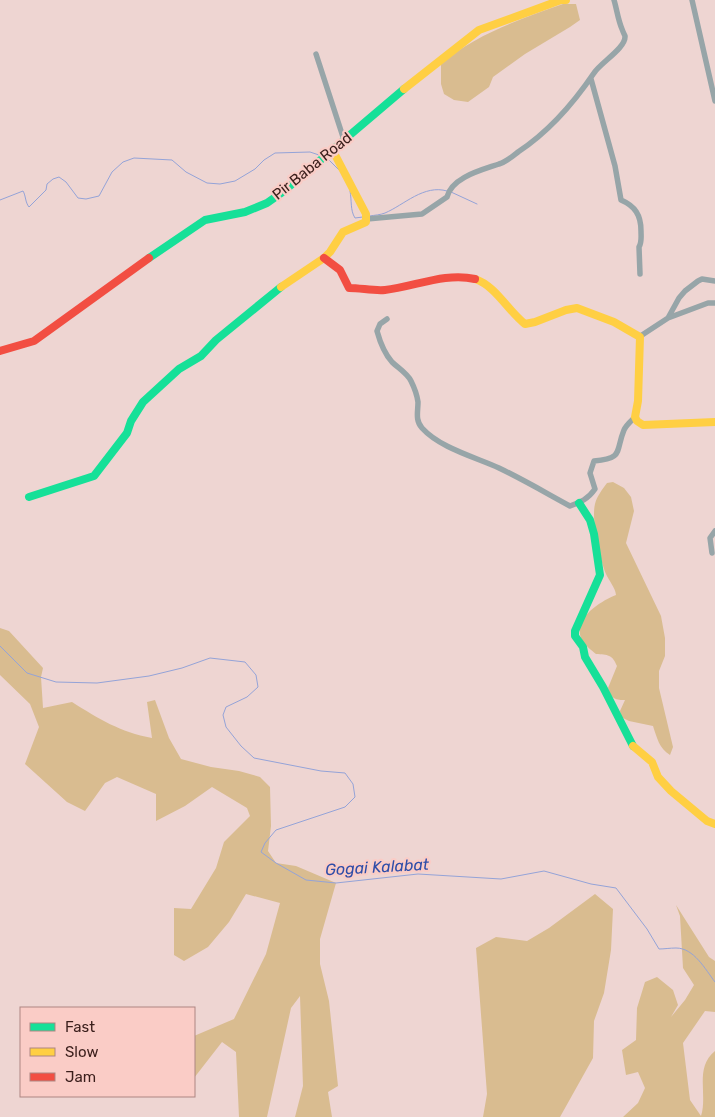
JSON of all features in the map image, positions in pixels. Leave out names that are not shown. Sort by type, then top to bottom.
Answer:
[{"type":"street","name":"Pir Baba Road","points":[[0,351],[34,342],[205,220],[245,212],[267,203],[284,191],[393,98],[479,30],[566,0]]},
{"type":"street","points":[[367,218],[422,214],[447,197],[449,189],[472,174],[500,164],[530,144],[561,117],[591,79],[593,73],[623,44],[625,37],[614,0]]},
{"type":"street","points":[[692,0],[715,101]]},
{"type":"street","points":[[316,54],[344,140]]},
{"type":"street","points":[[591,79],[615,166],[620,200],[631,204],[640,217],[640,274]]},
{"type":"street","points":[[332,149],[367,218]]},
{"type":"street","points":[[29,497],[94,476],[126,433],[131,421],[144,402],[159,386],[179,369],[202,356],[216,340],[280,287],[324,258],[343,232],[366,222],[367,218]]},
{"type":"street","points":[[324,258],[339,267],[346,277],[349,288],[383,290],[462,277],[477,280],[493,290],[516,318],[525,324],[577,308],[614,322],[639,336]]},
{"type":"street","points":[[668,318],[679,298],[692,286],[702,279],[715,281]]},
{"type":"street","points":[[639,336],[668,318],[708,303],[715,303]]},
{"type":"street","points":[[387,319],[380,324],[376,331],[390,360],[410,378],[418,401],[417,419],[422,427],[437,440],[535,485],[543,492],[570,506],[590,496],[595,490],[590,473],[594,461],[609,460],[616,456],[625,428],[635,417],[638,401],[639,336]]},
{"type":"street","points":[[635,417],[643,425],[715,422]]},
{"type":"street","points":[[579,503],[590,520],[600,575],[575,631],[575,636],[583,647],[585,657],[603,687],[631,744],[652,762],[658,777],[671,791],[708,821],[715,824]]},
{"type":"street","points":[[712,554],[710,538],[715,531]]},
{"type":"shaded area","points":[[563,4],[576,4],[580,20],[525,54],[493,77],[489,87],[468,102],[454,100],[444,94],[441,84],[441,64],[455,53],[499,28]]},
{"type":"shaded area","points":[[613,482],[624,488],[631,497],[634,511],[626,543],[661,616],[665,638],[665,656],[659,671],[659,688],[673,747],[670,755],[661,746],[653,726],[629,721],[621,717],[620,711],[625,700],[614,698],[608,688],[617,666],[609,656],[596,654],[586,646],[580,632],[584,618],[589,612],[616,595],[601,559],[594,519],[597,498],[607,483]]},
{"type":"shaded area","points":[[0,628],[9,631],[43,668],[41,677],[43,708],[72,702],[120,728],[152,738],[147,702],[155,700],[169,738],[181,759],[260,777],[270,787],[271,826],[268,851],[276,863],[296,866],[336,883],[320,939],[320,964],[329,1001],[338,1086],[328,1092],[332,1117],[295,1117],[303,1086],[300,996],[291,1008],[267,1117],[239,1117],[236,1052],[222,1042],[195,1077],[195,1036],[234,1019],[266,954],[280,903],[246,894],[229,922],[208,947],[184,961],[174,955],[174,908],[191,909],[216,868],[224,842],[250,816],[247,808],[212,787],[185,806],[156,821],[156,794],[117,777],[105,783],[85,811],[67,802],[25,764],[39,727],[30,704],[0,675]]},
{"type":"shaded area","points":[[595,894],[613,909],[611,950],[604,993],[594,1021],[593,1058],[560,1117],[483,1117],[487,1094],[476,948],[496,937],[527,941],[549,928]]},
{"type":"shaded area","points":[[676,905],[709,957],[715,961],[715,1012],[705,1011],[683,1043],[690,1100],[701,1116],[703,1108],[703,1073],[705,1065],[715,1051],[715,1117],[623,1117],[638,1103],[645,1088],[638,1072],[626,1075],[622,1050],[636,1040],[637,1008],[645,982],[657,977],[673,990],[678,1005],[671,1017],[694,985],[683,968],[680,916]]},
{"type":"waterway","points":[[0,200],[23,191],[29,207],[46,190],[47,184],[59,177],[66,182],[78,198],[86,199],[99,196],[112,172],[123,162],[134,158],[172,160],[186,172],[207,183],[220,184],[235,181],[255,169],[275,153],[310,152],[319,155]]},
{"type":"waterway","points":[[328,159],[339,170]]},
{"type":"waterway","points":[[370,216],[385,213],[414,196],[430,190],[447,191]]},
{"type":"waterway","points":[[350,191],[353,215],[355,218],[363,217]]},
{"type":"waterway","points":[[451,192],[477,204]]},
{"type":"waterway","name":"Gogai Kalabat","points":[[0,646],[27,673],[56,682],[97,683],[149,676],[182,668],[210,658],[245,662],[256,675],[258,687],[247,697],[226,707],[223,715],[226,727],[241,746],[254,758],[321,771],[345,773],[353,784],[355,797],[345,807],[276,830],[265,843],[261,852],[276,863],[306,880],[336,883],[418,874],[501,879],[544,871],[591,884],[616,888],[647,929],[659,949],[676,948],[688,951],[694,955],[715,982]]},
{"type":"traffic: fast","points":[[149,258],[205,220],[245,212],[267,203],[284,191],[404,89]]},
{"type":"traffic: fast","points":[[29,497],[94,476],[127,433],[131,421],[143,402],[179,369],[201,356],[216,340],[281,287]]},
{"type":"traffic: fast","points":[[579,503],[590,520],[600,575],[575,631],[575,636],[583,647],[585,657],[603,687],[633,746]]},
{"type":"traffic: slow","points":[[404,89],[479,30],[561,0],[566,0]]},
{"type":"traffic: slow","points":[[281,287],[324,258],[343,232],[366,222],[366,214],[332,149]]},
{"type":"traffic: slow","points":[[475,279],[496,293],[525,324],[577,308],[614,322],[640,337],[638,401],[635,417],[643,425],[715,422]]},
{"type":"traffic: slow","points":[[633,746],[652,762],[658,777],[671,791],[707,821],[715,824]]},
{"type":"traffic: jam","points":[[0,351],[34,341],[149,258]]},
{"type":"traffic: jam","points":[[324,258],[340,270],[349,288],[385,290],[452,277],[475,279]]}]
